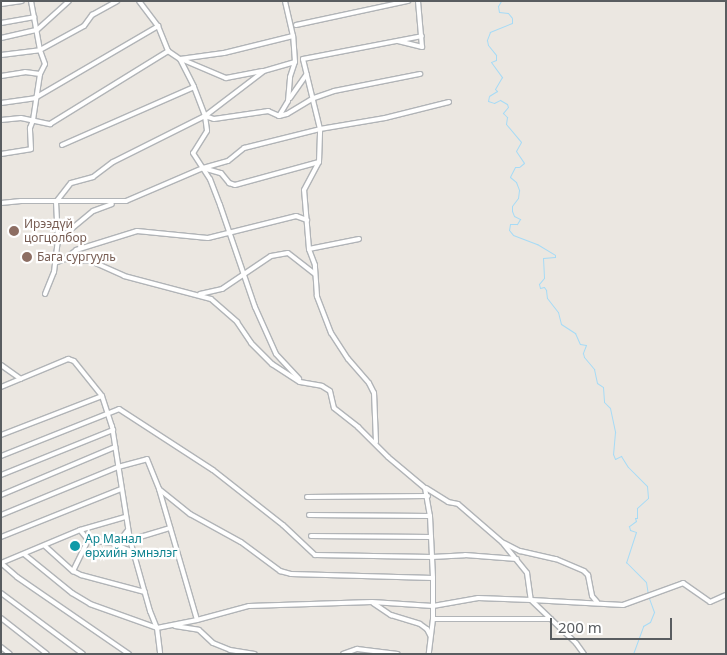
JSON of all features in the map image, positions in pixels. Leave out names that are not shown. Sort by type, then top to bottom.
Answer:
[{"type":"street","points":[[1,4],[22,1]]},
{"type":"street","points":[[1,154],[31,149],[30,128],[40,74],[45,64],[40,50],[30,1]]},
{"type":"street","points":[[1,38],[37,30],[69,1]]},
{"type":"street","points":[[1,55],[40,50],[84,26],[92,15],[117,1]]},
{"type":"street","points":[[139,1],[158,26],[168,50],[180,59],[226,78],[264,71],[295,62]]},
{"type":"street","points":[[286,1],[293,36],[295,62],[290,77],[288,100]]},
{"type":"street","points":[[296,25],[408,1]]},
{"type":"street","points":[[397,41],[422,47],[418,1]]},
{"type":"street","points":[[1,23],[34,17]]},
{"type":"street","points":[[1,103],[35,98],[158,26]]},
{"type":"street","points":[[180,59],[224,53],[293,36]]},
{"type":"street","points":[[376,443],[374,394],[369,383],[348,359],[331,333],[317,296],[316,274],[309,249],[304,190],[320,162],[320,129],[303,58],[422,36]]},
{"type":"street","points":[[1,120],[21,118],[50,124],[168,50]]},
{"type":"street","points":[[180,59],[194,86],[205,116],[207,131],[193,153],[203,168],[230,231],[243,273],[276,354],[307,385]]},
{"type":"street","points":[[45,294],[55,263],[58,240],[56,202],[71,183],[93,177],[113,162],[205,116],[264,71]]},
{"type":"street","points":[[1,76],[25,72],[40,74]]},
{"type":"street","points":[[278,116],[307,74]]},
{"type":"street","points":[[205,116],[214,120],[268,111],[278,116],[288,114],[314,98],[334,91],[420,74]]},
{"type":"street","points":[[62,145],[194,86]]},
{"type":"street","points":[[1,204],[126,201],[203,168],[228,162],[244,148],[320,129],[385,118],[449,102]]},
{"type":"street","points":[[203,168],[221,173],[229,183],[236,185],[320,162]]},
{"type":"street","points":[[58,240],[93,211],[114,202]]},
{"type":"street","points":[[55,263],[65,259],[76,250],[137,231],[208,238],[230,231],[271,224],[296,216],[307,220]]},
{"type":"street","points":[[309,249],[359,239]]},
{"type":"street","points":[[198,294],[222,289],[243,273],[271,256],[288,253],[316,274]]},
{"type":"street","points":[[65,259],[92,261],[124,276],[210,298],[230,314],[251,343],[272,364],[307,385],[322,386],[330,391],[334,408],[376,443],[388,457],[425,488],[448,502],[458,504],[502,542],[527,573],[531,600],[552,619],[584,654]]},
{"type":"street","points":[[1,387],[62,360],[72,360],[102,396],[109,411],[113,430],[130,540],[156,628],[160,654]]},
{"type":"street","points":[[1,365],[21,379]]},
{"type":"street","points":[[1,435],[102,396]]},
{"type":"street","points":[[1,456],[109,411],[123,410],[212,470],[283,525],[315,555],[432,557],[465,554],[516,559]]},
{"type":"street","points":[[1,475],[113,430]]},
{"type":"street","points":[[1,494],[115,447]]},
{"type":"street","points":[[1,516],[118,467],[147,459],[160,489],[197,620]]},
{"type":"street","points":[[425,488],[428,496],[430,516],[434,606],[429,654]]},
{"type":"street","points":[[1,537],[121,489]]},
{"type":"street","points":[[160,489],[190,514],[241,542],[280,572],[292,574],[433,578]]},
{"type":"street","points":[[307,497],[428,496]]},
{"type":"street","points":[[309,516],[430,516]]},
{"type":"street","points":[[125,517],[80,530],[1,563],[17,577],[129,654]]},
{"type":"street","points":[[130,540],[170,528]]},
{"type":"street","points":[[80,530],[88,540],[112,543],[133,552]]},
{"type":"street","points":[[112,543],[121,539],[128,530]]},
{"type":"street","points":[[311,536],[431,537]]},
{"type":"street","points":[[73,571],[88,540]]},
{"type":"street","points":[[502,542],[520,551],[556,558],[584,571],[588,575],[592,596],[597,602]]},
{"type":"street","points":[[45,546],[73,571],[146,592]]},
{"type":"street","points":[[24,554],[72,593],[90,604],[156,628],[197,620],[249,606],[372,602],[434,606],[478,598],[597,602],[623,605],[683,583],[710,602],[726,595]]},
{"type":"street","points":[[1,593],[83,654]]},
{"type":"street","points":[[372,602],[391,615],[420,624],[427,629],[431,638]]},
{"type":"street","points":[[1,618],[47,654]]},
{"type":"street","points":[[433,619],[552,619]]},
{"type":"street","points":[[168,625],[199,630],[213,643],[230,650],[255,654]]},
{"type":"street","points":[[1,647],[10,654]]},
{"type":"street","points":[[343,654],[357,649],[398,654]]},
{"type":"waterway","points":[[501,1],[498,6],[499,12],[508,13],[512,18],[512,23],[490,32],[487,40],[488,45],[496,55],[496,60],[491,62],[502,77],[495,89],[497,91],[489,96],[488,101],[494,103],[500,100],[507,104],[508,107],[503,113],[507,117],[506,124],[521,142],[516,151],[524,163],[519,167],[515,167],[510,177],[516,182],[519,190],[518,198],[512,206],[512,211],[514,216],[520,219],[517,224],[510,224],[509,230],[513,235],[537,244],[555,255],[555,257],[543,258],[544,278],[539,284],[540,288],[544,287],[546,290],[547,298],[558,312],[561,324],[575,333],[580,344],[586,345],[583,353],[584,357],[594,369],[597,383],[603,387],[604,402],[610,408],[615,432],[613,454],[615,459],[621,456],[628,467],[647,486],[648,498],[637,508],[636,521],[629,526],[630,530],[636,532],[626,562],[646,582],[648,594]]},
{"type":"waterway","points":[[633,654],[643,626],[650,622],[654,612],[649,598]]},
{"type":"place","name":"Ирээдүй цогцолбор","points":[[14,231]]},
{"type":"place","name":"Бага сургууль","points":[[27,257]]},
{"type":"place","name":"Ар Манал өрхийн эмнэлэг","points":[[75,546]]}]
